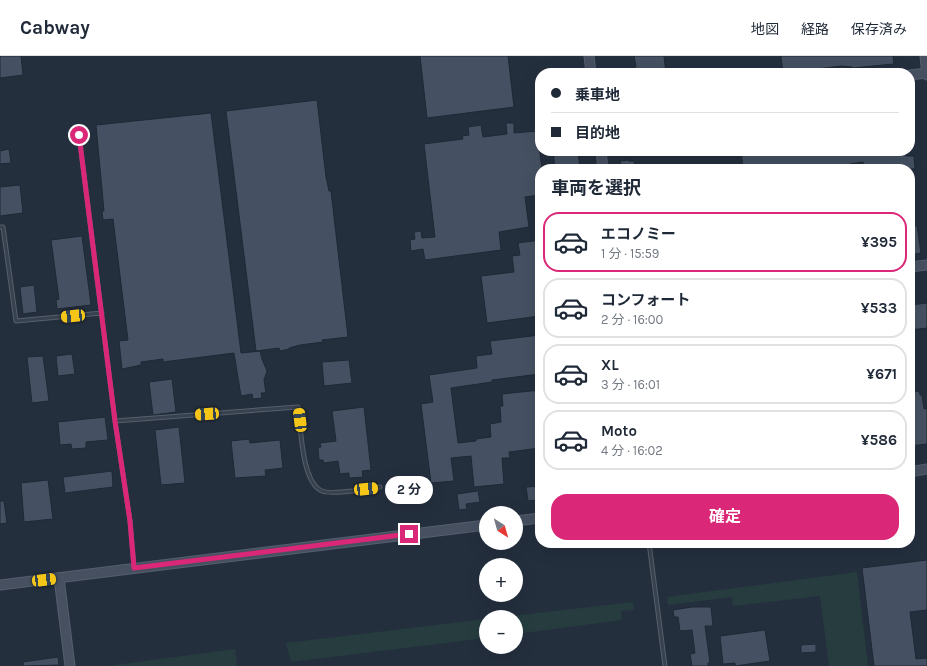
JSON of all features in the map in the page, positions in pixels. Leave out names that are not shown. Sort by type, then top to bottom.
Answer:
[{"type":"street","points":[[589,56],[590,68]]},
{"type":"street","points":[[915,75],[927,74],[924,56]]},
{"type":"street","points":[[915,266],[927,265]]},
{"type":"street","points":[[915,471],[927,469]]},
{"type":"street","points":[[523,520],[535,519]]},
{"type":"street","points":[[0,585],[479,526]]},
{"type":"street","points":[[59,578],[70,666]]},
{"type":"lane","points":[[79,135],[115,421],[130,521],[134,568]]},
{"type":"lane","points":[[0,227],[3,227],[16,321],[102,313]]},
{"type":"lane","points":[[115,421],[298,407],[306,470],[315,485],[322,491],[337,492],[380,487]]},
{"type":"lane","points":[[650,548],[665,666]]},
{"type":"green space","points":[[857,572],[868,666],[829,666],[820,596],[733,606],[732,597],[668,605],[667,597]]},
{"type":"green space","points":[[633,602],[634,610],[621,611],[622,620],[523,633],[523,615]]},
{"type":"green space","points":[[479,620],[479,639],[291,662],[286,643]]},
{"type":"green space","points":[[235,649],[237,666],[107,666]]},
{"type":"building","points":[[0,56],[21,56],[23,75],[0,78]]},
{"type":"building","points":[[420,56],[508,56],[514,107],[427,118]]},
{"type":"building","points":[[634,56],[664,56],[665,68],[633,68],[636,67]]},
{"type":"building","points":[[781,56],[893,56],[894,64],[852,68],[842,66],[825,68],[782,68]]},
{"type":"building","points":[[317,100],[326,177],[329,191],[331,191],[348,337],[322,340],[323,342],[300,345],[280,351],[279,348],[256,351],[226,111]]},
{"type":"building","points":[[211,113],[241,353],[260,351],[267,371],[264,380],[266,393],[261,393],[262,398],[253,399],[252,394],[241,396],[234,353],[163,362],[163,359],[141,362],[141,365],[122,369],[119,341],[128,340],[113,219],[103,220],[102,211],[104,211],[96,125]]},
{"type":"building","points":[[506,123],[514,123],[514,133],[535,131],[535,156],[540,156],[541,164],[535,164],[535,196],[525,197],[529,227],[499,232],[501,250],[425,260],[423,249],[411,251],[410,240],[415,239],[414,232],[421,231],[422,238],[435,237],[424,144],[463,139],[462,136],[469,135],[468,127],[481,125],[483,137],[507,134]]},
{"type":"building","points":[[9,149],[11,163],[0,164],[0,151]]},
{"type":"building","points":[[554,156],[579,156],[580,164],[554,164]]},
{"type":"building","points":[[742,156],[914,156],[915,164],[863,164],[863,162],[850,164],[742,164]]},
{"type":"building","points":[[620,161],[634,161],[634,164],[620,164]]},
{"type":"building","points":[[20,185],[23,213],[0,216],[0,187]]},
{"type":"building","points":[[915,226],[917,226],[921,253],[915,254]]},
{"type":"building","points":[[82,236],[91,305],[57,309],[56,300],[59,299],[51,240]]},
{"type":"building","points":[[535,241],[535,317],[487,323],[481,276],[514,272],[512,256],[520,255],[518,243]]},
{"type":"building","points":[[34,285],[37,312],[23,314],[20,287]]},
{"type":"building","points":[[927,303],[927,328],[915,329],[915,304]]},
{"type":"building","points":[[535,336],[535,375],[492,380],[492,382],[451,388],[458,443],[476,441],[476,439],[491,437],[490,424],[501,422],[500,406],[503,406],[502,394],[535,391],[535,449],[509,452],[510,458],[502,458],[504,484],[474,487],[471,456],[451,458],[454,481],[431,483],[421,404],[433,402],[429,375],[477,368],[476,356],[492,354],[490,341]]},
{"type":"building","points":[[72,354],[75,374],[58,376],[56,356]]},
{"type":"building","points":[[43,356],[49,401],[32,403],[27,357]]},
{"type":"building","points":[[349,360],[352,383],[324,386],[322,362]]},
{"type":"building","points":[[172,379],[176,412],[153,415],[149,382]]},
{"type":"building","points":[[919,391],[920,395],[922,395],[924,409],[927,408],[927,444],[915,445],[915,392]]},
{"type":"building","points":[[364,407],[371,470],[362,471],[363,477],[349,478],[349,473],[340,474],[338,461],[324,463],[323,460],[319,460],[318,448],[321,447],[320,443],[336,441],[332,411]]},
{"type":"building","points":[[105,417],[108,440],[86,442],[86,448],[72,449],[71,444],[60,445],[58,422]]},
{"type":"building","points":[[179,427],[185,483],[161,485],[155,430]]},
{"type":"building","points":[[249,439],[250,443],[280,440],[283,468],[265,470],[266,476],[235,478],[231,441]]},
{"type":"building","points":[[112,471],[113,487],[65,493],[63,477]]},
{"type":"building","points":[[48,480],[53,519],[24,522],[21,483]]},
{"type":"building","points":[[535,486],[535,500],[528,501],[526,487]]},
{"type":"building","points":[[403,489],[404,496],[390,498],[389,491]]},
{"type":"building","points":[[478,491],[480,502],[466,504],[467,509],[459,510],[457,494]]},
{"type":"building","points":[[0,501],[4,501],[7,523],[0,524]]},
{"type":"building","points":[[927,560],[927,610],[910,612],[916,659],[927,658],[927,666],[874,666],[862,568]]},
{"type":"building","points":[[692,607],[711,607],[713,626],[705,626],[710,663],[708,663],[708,666],[692,666],[690,654],[695,653],[692,630],[680,631],[678,617],[674,617],[673,610]]},
{"type":"building","points":[[765,630],[770,661],[735,666],[735,663],[723,664],[720,636]]},
{"type":"building","points":[[816,644],[816,652],[801,653],[801,645]]},
{"type":"building","points":[[58,657],[59,665],[23,666],[23,662]]},
{"type":"route","points":[[79,135],[115,421],[130,521],[134,568],[409,534]]}]
